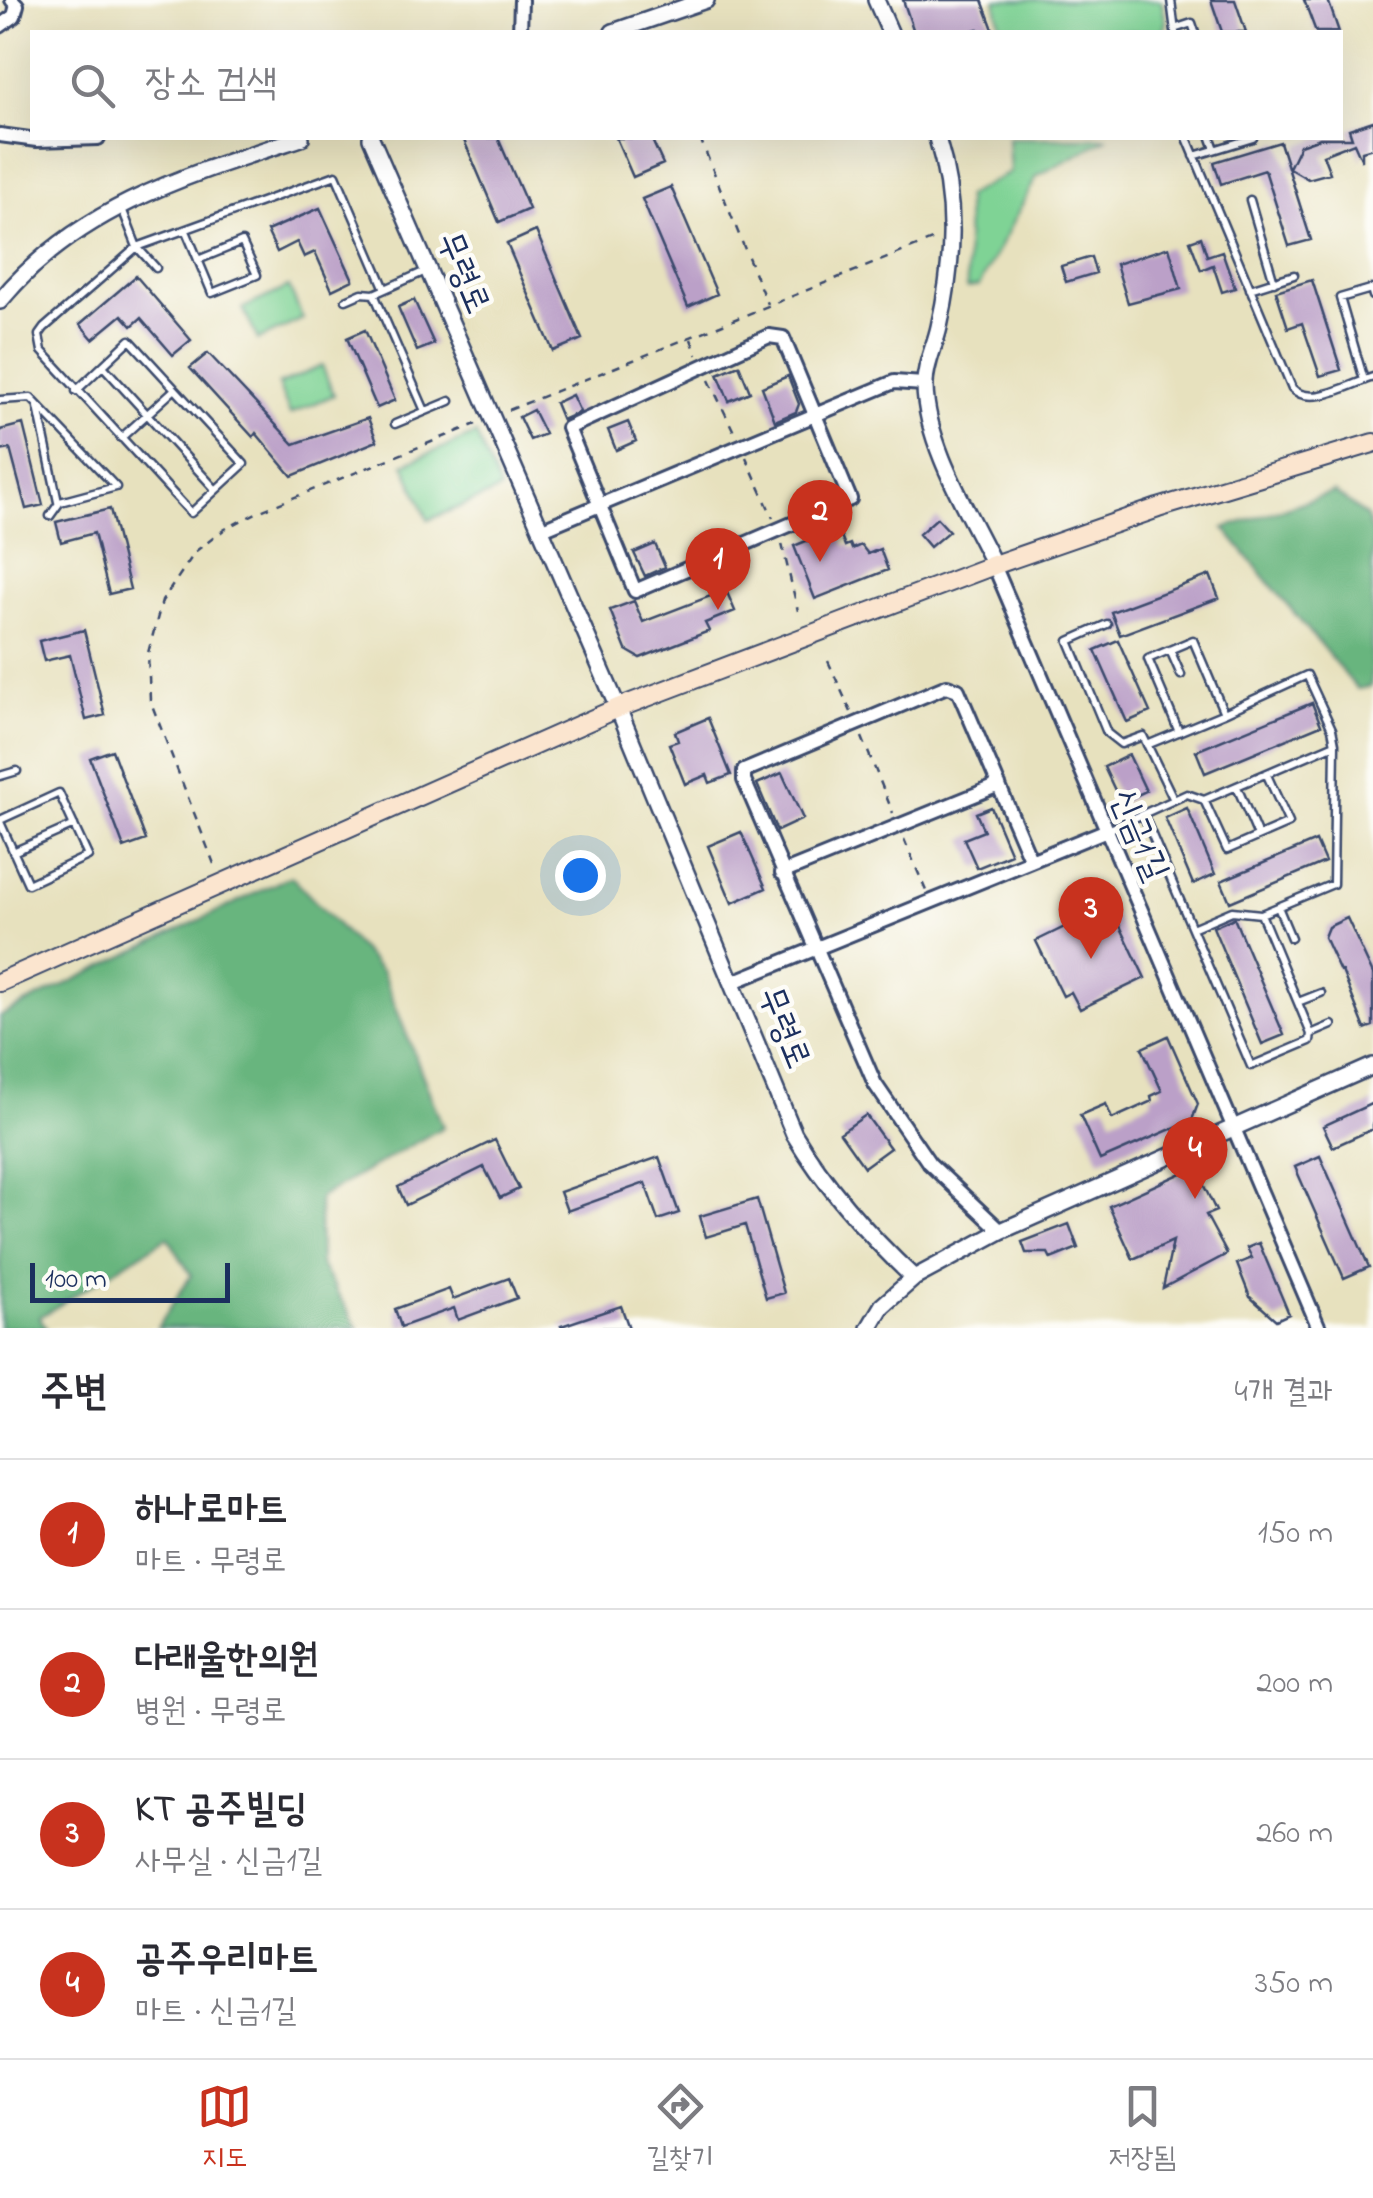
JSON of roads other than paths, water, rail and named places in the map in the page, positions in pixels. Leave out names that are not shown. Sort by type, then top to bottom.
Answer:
[{"type":"main road","points":[[0,982],[618,708],[994,565],[1158,508],[1373,444]]},
{"type":"street","points":[[0,26],[14,16],[17,5],[12,0]]},
{"type":"street","points":[[520,30],[521,0]]},
{"type":"street","points":[[619,30],[706,0]]},
{"type":"street","points":[[876,0],[889,30]]},
{"type":"street","points":[[0,135],[30,139]]},
{"type":"street","points":[[0,301],[52,248],[120,204],[178,178],[296,140]]},
{"type":"street","name":"무령로","points":[[372,140],[618,708],[794,1134],[819,1176],[871,1238],[914,1278]]},
{"type":"street","points":[[937,140],[952,200],[952,250],[939,328],[924,384],[930,422],[943,456],[994,565]]},
{"type":"street","points":[[769,336],[783,338],[814,414],[850,499],[635,591],[568,428],[769,336]]},
{"type":"street","points":[[540,530],[894,382],[924,384]]},
{"type":"street","name":"신금1길","points":[[994,565],[1319,1328]]},
{"type":"street","points":[[1000,1231],[929,1163],[875,1084],[782,873],[744,780],[744,770],[947,686],[958,690],[1031,861]]},
{"type":"street","points":[[782,873],[999,786]]},
{"type":"street","points":[[733,982],[1107,830]]},
{"type":"street","points":[[868,1328],[882,1306],[914,1278],[1000,1231],[1373,1066]]},
{"type":"lane","points":[[1176,30],[1172,2],[1182,0]]},
{"type":"lane","points":[[1187,140],[1296,394],[1312,397],[1373,377]]},
{"type":"lane","points":[[1212,140],[1214,149]]},
{"type":"lane","points":[[1194,156],[1246,140]]},
{"type":"lane","points":[[76,390],[130,340],[244,464],[191,513],[76,390],[42,351],[39,335],[137,247],[336,176],[385,290]]},
{"type":"lane","points":[[1250,200],[1274,282]]},
{"type":"lane","points":[[120,204],[137,247],[156,268]]},
{"type":"lane","points":[[186,231],[198,260],[212,293],[256,275],[242,242],[198,260]]},
{"type":"lane","points":[[346,300],[362,293],[374,294],[429,270]]},
{"type":"lane","points":[[1250,289],[1294,275]]},
{"type":"lane","points":[[1364,380],[1340,298],[1371,289],[1373,296]]},
{"type":"lane","points":[[374,294],[425,411]]},
{"type":"lane","points":[[102,366],[216,490]]},
{"type":"lane","points":[[121,438],[175,390]]},
{"type":"lane","points":[[0,400],[30,398],[116,488],[59,504],[50,516]]},
{"type":"lane","points":[[395,424],[450,401]]},
{"type":"lane","points":[[37,405],[59,504]]},
{"type":"lane","points":[[1107,624],[1069,641],[1106,733],[1120,744],[1143,736],[1174,800]]},
{"type":"lane","points":[[1179,732],[1148,659],[1193,640],[1224,712]]},
{"type":"lane","points":[[1170,650],[1181,675]]},
{"type":"lane","points":[[1147,745],[1306,675],[1332,729],[1333,884],[1261,914],[1232,911],[1192,928]]},
{"type":"lane","points":[[1107,830],[1187,794],[1204,800],[1335,744]]},
{"type":"lane","points":[[0,776],[18,771]]},
{"type":"lane","points":[[1204,800],[1227,850],[1289,822],[1268,775]]},
{"type":"lane","points":[[1237,787],[1258,836]]},
{"type":"lane","points":[[59,793],[74,825],[88,856],[28,884],[0,821],[59,793]]},
{"type":"lane","points":[[1143,814],[1252,1066],[1310,1041],[1311,1034],[1261,914]]},
{"type":"lane","points":[[13,852],[74,825]]},
{"type":"lane","points":[[1278,907],[1291,938]]},
{"type":"lane","points":[[1298,1002],[1321,993]]},
{"type":"lane","points":[[1311,1034],[1332,1025]]},
{"type":"place","name":"다래울한의원","points":[[820,562]]},
{"type":"place","name":"하나로마트","points":[[718,610]]},
{"type":"place","name":"KT 공주빌딩","points":[[1091,959]]},
{"type":"place","name":"공주우리마트","points":[[1195,1199]]}]
